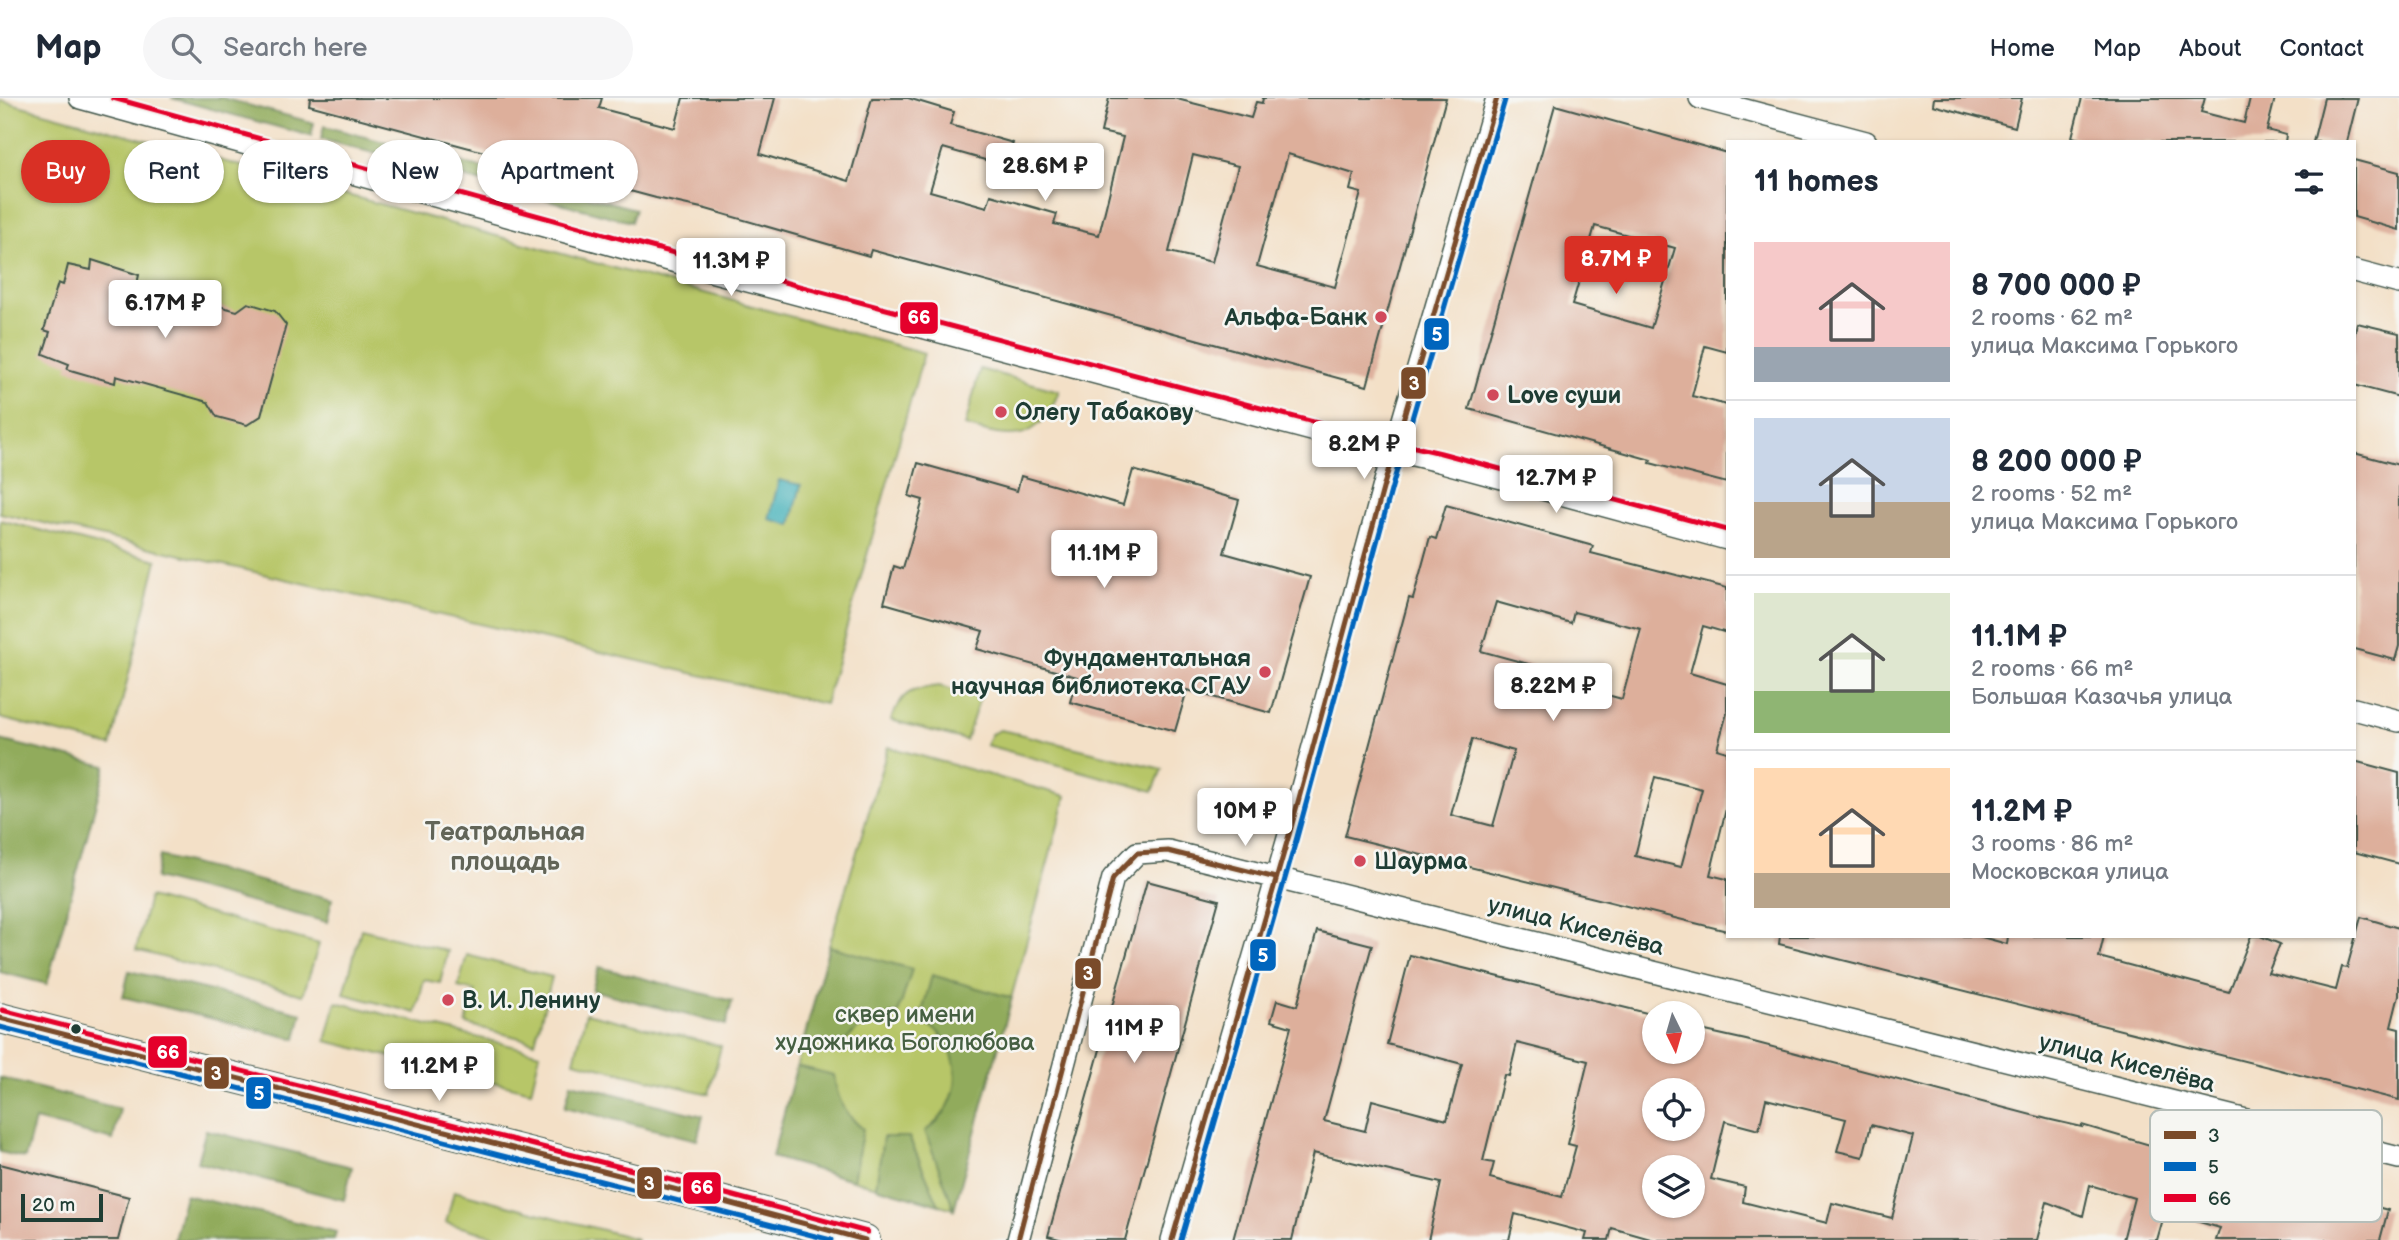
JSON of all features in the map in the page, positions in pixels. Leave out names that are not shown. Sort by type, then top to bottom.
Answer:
[{"type":"main road","points":[[0,1018],[865,1240]]},
{"type":"street","points":[[80,98],[642,253],[1726,539]]},
{"type":"street","points":[[1172,1240],[1497,98]]},
{"type":"street","points":[[1700,98],[1858,140]]},
{"type":"street","points":[[2356,271],[2399,282]]},
{"type":"street","points":[[2356,710],[2399,721]]},
{"type":"street","name":"улица Киселёва","points":[[1018,1240],[1113,878],[1136,853],[1168,851],[2206,1110]]},
{"type":"street","name":"улица Киселёва","points":[[2382,1154],[2399,1158]]},
{"type":"green space","points":[[171,98],[222,98],[314,123],[311,136]]},
{"type":"green space","points":[[0,100],[146,140],[124,140],[124,203],[224,203],[224,161],[238,165],[238,203],[353,203],[353,197],[367,200],[367,203],[376,203],[924,353],[825,704],[0,513]]},
{"type":"green space","points":[[324,126],[376,140],[367,140],[367,151],[353,148],[353,140],[321,139]]},
{"type":"green space","points":[[463,163],[477,167],[477,181],[463,177]]},
{"type":"green space","points":[[560,203],[613,203],[635,209],[631,222]]},
{"type":"green space","points":[[980,369],[1059,391],[1051,408],[1033,429],[1010,435],[982,431],[965,426]]},
{"type":"green space","points":[[0,520],[157,560],[111,746],[0,718]]},
{"type":"green space","points":[[939,686],[980,697],[966,740],[891,720],[899,703],[908,694]]},
{"type":"green space","points":[[1000,730],[1162,769],[1153,791],[986,745],[991,734]]},
{"type":"green space","points":[[0,740],[106,766],[47,984],[0,972]]},
{"type":"green space","name":"сквер имени художника Боголюбова","points":[[888,747],[1066,796],[954,1209],[772,1157],[829,946]]},
{"type":"green space","points":[[160,856],[332,899],[327,922],[155,878]]},
{"type":"green space","points":[[149,897],[319,944],[303,995],[136,950]]},
{"type":"green space","points":[[361,929],[448,951],[440,983],[424,980],[416,1013],[344,994]]},
{"type":"green space","points":[[829,946],[912,969],[898,1014],[865,1025],[851,1035],[840,1049],[804,1040]]},
{"type":"green space","points":[[467,955],[552,977],[535,1042],[466,1024],[475,991],[458,987]]},
{"type":"green space","points":[[599,967],[732,1001],[726,1025],[592,990]]},
{"type":"green space","points":[[129,971],[302,1013],[296,1039],[123,997]]},
{"type":"green space","points":[[932,975],[1012,998],[954,1209],[925,1131],[937,1122],[952,1098],[956,1071],[947,1044],[938,1032],[920,1020]]},
{"type":"green space","points":[[336,1002],[540,1053],[531,1091],[326,1041]]},
{"type":"green space","points":[[586,1013],[721,1046],[709,1094],[574,1061]]},
{"type":"green space","points":[[797,1066],[834,1075],[843,1105],[863,1129],[853,1180],[772,1157]]},
{"type":"green space","points":[[0,1078],[120,1109],[113,1140],[35,1120],[25,1158],[0,1152]]},
{"type":"green space","points":[[571,1083],[703,1116],[697,1140],[565,1107]]},
{"type":"green space","points":[[206,1130],[352,1167],[344,1200],[197,1162]]},
{"type":"green space","points":[[883,1137],[909,1137],[939,1205],[876,1187]]},
{"type":"green space","points":[[454,1191],[637,1240],[510,1240],[446,1223]]},
{"type":"green space","points":[[185,1195],[336,1232],[334,1240],[174,1240]]},
{"type":"water","points":[[779,480],[801,485],[791,525],[769,519]]},
{"type":"building","points":[[310,98],[602,98],[599,108],[675,128],[683,98],[775,98],[760,154],[849,181],[872,98],[908,98],[954,112],[950,125],[1013,143],[1006,166],[943,148],[930,191],[987,207],[991,195],[1057,214],[1054,224],[1099,235],[1123,137],[1101,132],[1109,98],[1173,98],[1251,118],[1256,102],[1262,103],[1263,98],[1446,98],[1367,386],[871,250],[869,256],[706,209],[638,193],[638,140],[477,140],[477,150],[463,146],[463,140],[440,140],[309,105]],"holes":[[[1288,154],[1354,174],[1350,190],[1361,193],[1335,287],[1257,266]],[[1193,155],[1238,166],[1212,262],[1169,252]]]},
{"type":"building","points":[[1934,98],[2022,98],[2015,127],[1933,105]]},
{"type":"building","points":[[2082,98],[2205,98],[2201,112],[2244,123],[2250,98],[2275,98],[2267,130],[2286,135],[2285,140],[2084,140],[2072,137]]},
{"type":"building","points":[[2324,98],[2358,98],[2348,140],[2314,140]]},
{"type":"building","points":[[1555,105],[1726,153],[1726,352],[1705,346],[1692,396],[1726,405],[1726,483],[1650,463],[1651,460],[1469,409]],"holes":[[[1595,226],[1675,248],[1651,328],[1572,305]]]},
{"type":"building","points":[[2356,161],[2399,172],[2399,230],[2356,218]]},
{"type":"building","points":[[92,260],[139,275],[137,284],[237,311],[248,303],[275,311],[286,325],[261,416],[247,425],[217,417],[208,402],[116,376],[115,383],[67,369],[69,364],[43,354],[50,332],[44,330],[58,283],[63,285],[68,265],[91,270]]},
{"type":"building","points":[[2357,323],[2399,333],[2399,397],[2356,386]]},
{"type":"building","points":[[2356,454],[2399,465],[2399,646],[2395,660],[2356,650]]},
{"type":"building","points":[[918,463],[1017,491],[1021,476],[1123,505],[1133,470],[1239,500],[1224,553],[1310,577],[1271,713],[1187,690],[1175,731],[1070,702],[1077,677],[977,649],[983,631],[884,603],[894,566],[903,569],[923,500],[909,496]]},
{"type":"building","points":[[1446,505],[1593,546],[1591,553],[1726,588],[1726,633],[1703,626],[1690,673],[1726,684],[1726,717],[1717,749],[1726,752],[1726,809],[1710,875],[1726,879],[1726,931],[1345,836],[1409,598],[1413,599],[1430,537],[1436,539]],"holes":[[[1496,602],[1571,623],[1574,612],[1641,629],[1622,699],[1574,686],[1576,677],[1481,651]],[[1472,739],[1514,751],[1493,826],[1451,815]],[[1655,777],[1702,789],[1681,867],[1635,856]]]},
{"type":"building","points":[[2356,762],[2399,773],[2399,864],[2356,853]]},
{"type":"building","points":[[1147,881],[1219,900],[1125,1240],[1063,1240],[1048,1236]]},
{"type":"building","points":[[2361,917],[2399,928],[2399,995],[2391,1027],[2399,1029],[2399,1100],[1779,944],[1780,938],[1985,938],[2007,944],[2008,938],[2104,938],[2099,957],[2229,992],[2250,938],[2265,938],[2280,944],[2268,973],[2336,990],[2342,967],[2347,968]]},
{"type":"building","points":[[1317,931],[1372,945],[1324,1121],[1365,1131],[1372,1100],[1447,1120],[1462,1064],[1387,1044],[1410,955],[1642,1012],[1642,1064],[1705,1064],[1705,1031],[2047,1119],[2082,1125],[2150,1145],[2150,1222],[2162,1222],[2157,1240],[2123,1240],[2134,1198],[2090,1185],[2083,1216],[2047,1202],[2037,1240],[1654,1240],[1612,1228],[1609,1240],[1585,1240],[1587,1233],[1515,1214],[1509,1240],[1428,1240],[1441,1183],[1313,1153],[1292,1240],[1233,1240],[1291,1027],[1271,1021],[1277,1000],[1297,1006]],"holes":[[[1517,1043],[1588,1061],[1568,1144],[1576,1146],[1562,1197],[1490,1178],[1494,1163],[1483,1161],[1504,1075],[1509,1076]],[[1766,1099],[1846,1119],[1837,1151],[1863,1157],[1871,1125],[1913,1136],[1892,1218],[1832,1203],[1827,1223],[1743,1202],[1745,1187],[1711,1179],[1725,1121],[1759,1130]]]},
{"type":"building","points":[[0,1164],[129,1197],[118,1240],[0,1240]]},
{"type":"building","points":[[2382,1208],[2388,1210],[2380,1240],[2216,1240],[2220,1228],[2199,1222],[2382,1222]]},
{"type":"transit line","name":"66","points":[[113,98],[644,245],[1726,530]]},
{"type":"transit line","name":"3","points":[[1172,1240],[1289,835],[1384,485],[1497,98]]},
{"type":"transit line","name":"5","points":[[1181,1240],[1297,837],[1392,487],[1505,100]]},
{"type":"transit line","name":"3","points":[[1018,1240],[1113,878],[1137,853],[1168,851],[1276,878]]},
{"type":"transit line","name":"66","points":[[2,1010],[867,1232]]},
{"type":"transit line","name":"3","points":[[0,1018],[865,1240]]},
{"type":"transit line","name":"5","points":[[0,1027],[831,1240]]},
{"type":"place","name":"Альфа-Банк","points":[[1381,317]]},
{"type":"place","name":"Love суши","points":[[1493,395]]},
{"type":"place","name":"Олегу Табакову","points":[[1001,412]]},
{"type":"place","name":"Фундаментальная научная библиотека СГАУ","points":[[1265,672]]},
{"type":"place","name":"Шаурма","points":[[1360,861]]},
{"type":"place","name":"В. И. Ленину","points":[[448,1000]]},
{"type":"district","name":"Театральная площадь","points":[[505,847]]}]
